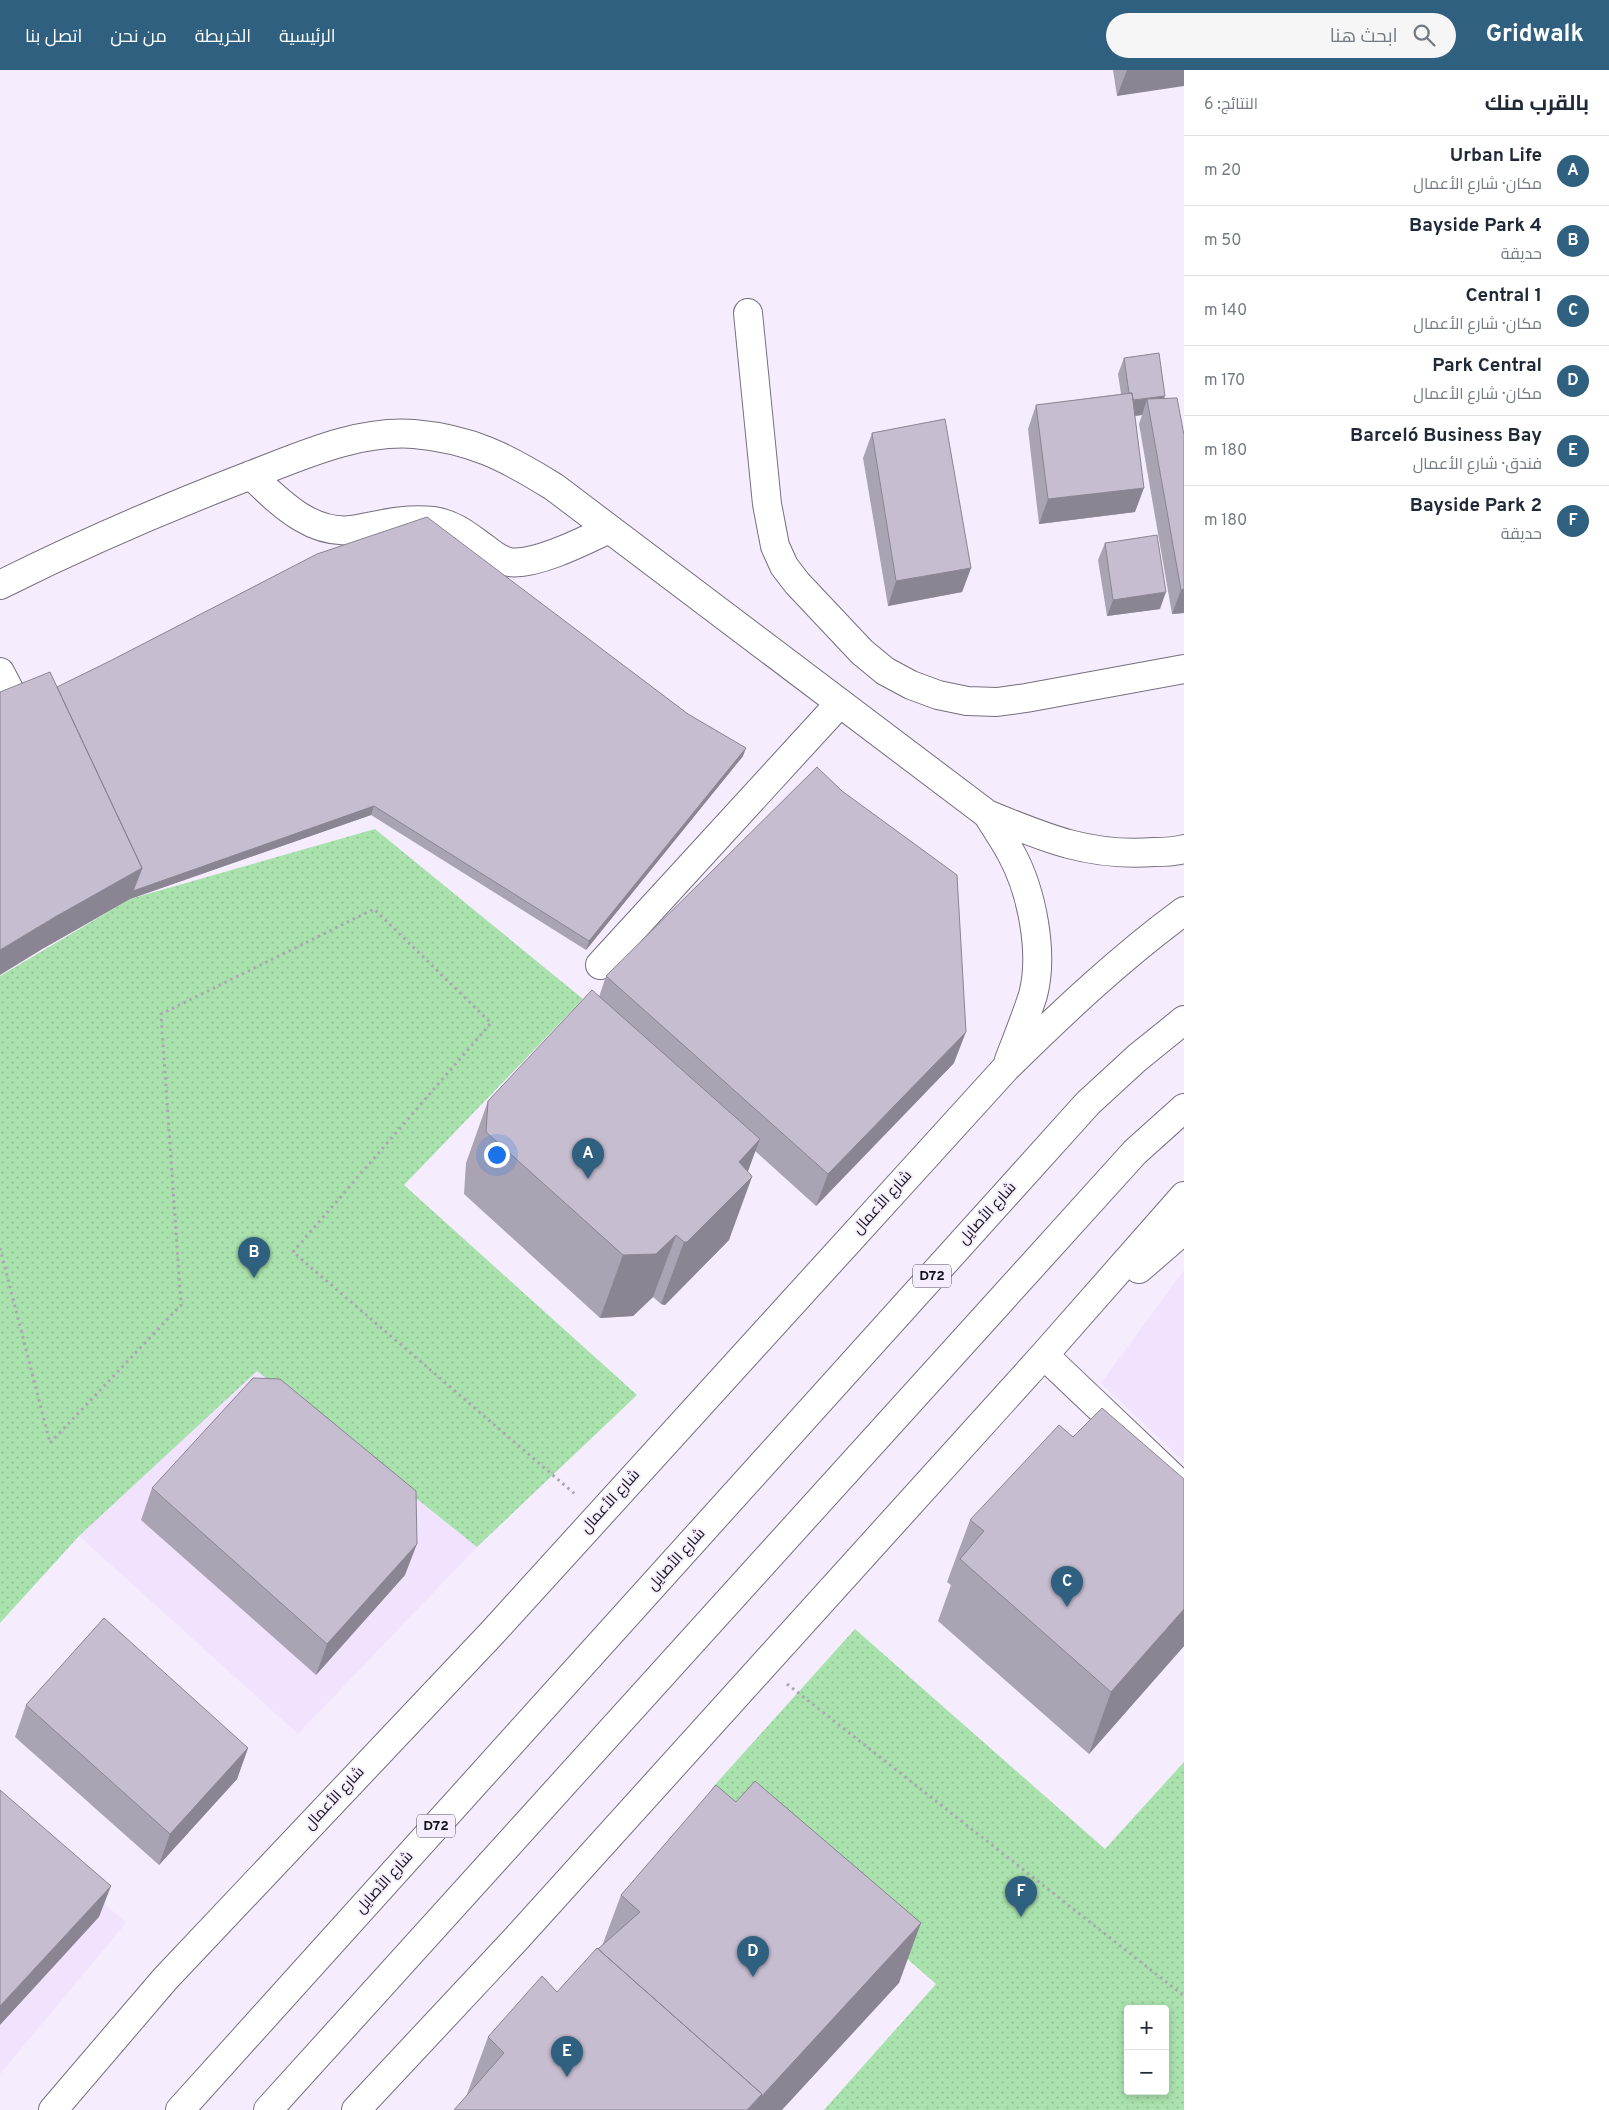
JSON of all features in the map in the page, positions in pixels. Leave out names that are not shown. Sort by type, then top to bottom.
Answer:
[{"type":"street","points":[[748,313],[767,504],[775,546],[784,566],[797,583],[862,652],[885,671],[911,685],[938,695],[967,701],[996,702],[1184,669]]},
{"type":"street","points":[[0,585],[106,535],[251,475],[327,447],[374,436],[412,434],[450,438],[487,449],[521,466],[554,487],[988,814],[1034,834],[1081,848],[1129,854],[1184,849]]},
{"type":"street","points":[[251,475],[280,503],[306,520],[328,530],[356,529],[407,520],[438,522],[457,528],[487,550],[508,562],[529,560],[573,546],[609,528]]},
{"type":"street","points":[[600,965],[840,704]]},
{"type":"street","points":[[988,814],[1012,854],[1023,880],[1036,936],[1033,994],[1006,1068]]},
{"type":"street","name":"شارع الأعمال","points":[[53,2110],[165,1979],[492,1632],[1006,1068],[1056,1018],[1108,972],[1184,911]]},
{"type":"street","name":"شارع الأصايل","points":[[180,2110],[1088,1103],[1184,1020]]},
{"type":"street","points":[[268,2110],[1128,1159],[1184,1108]]},
{"type":"street","points":[[356,2110],[529,1924],[1044,1355],[1184,1196]]},
{"type":"street","points":[[1090,1302],[1134,1274],[1184,1230]]},
{"type":"street","points":[[1044,1355],[1184,1488]]},
{"type":"street","points":[[68,2110],[78,2080]]},
{"type":"path","points":[[0,1248],[50,1443],[181,1305],[161,1014],[374,909],[491,1023],[293,1252],[553,1475]]},
{"type":"path","points":[[798,1692],[1184,1996]]},
{"type":"shaded area","points":[[1184,1270],[1184,1462],[1101,1383]]},
{"type":"shaded area","points":[[257,1370],[477,1547],[298,1734],[79,1536]]},
{"type":"shaded area","points":[[0,1809],[126,1923],[0,2074]]},
{"type":"green space","points":[[375,829],[583,999],[404,1185],[637,1395],[477,1547],[257,1371],[79,1536],[0,1623],[0,976],[130,899]]},
{"type":"green space","points":[[855,1629],[1105,1849],[1184,1762],[1184,2110],[824,2110],[936,1984],[712,1788]]},
{"type":"building","points":[[1159,353],[1165,396],[1133,400],[1132,393],[1129,393],[1124,358]]},
{"type":"building","points":[[1132,393],[1144,488],[1048,499],[1036,405]]},
{"type":"building","points":[[1177,398],[1184,435],[1184,589],[1181,590],[1147,399]]},
{"type":"building","points":[[945,419],[971,568],[896,581],[872,433]]},
{"type":"building","points":[[427,517],[688,714],[746,748],[589,941],[374,806],[133,891],[142,868],[57,687],[317,554]]},
{"type":"building","points":[[1157,535],[1166,592],[1113,600],[1105,543]]},
{"type":"building","points":[[50,672],[142,868],[0,950],[0,692]]},
{"type":"building","points":[[817,767],[842,791],[957,875],[966,1032],[828,1174],[606,976]]},
{"type":"building","points":[[592,990],[760,1139],[739,1162],[752,1177],[687,1242],[684,1242],[676,1235],[656,1254],[623,1255],[486,1132],[488,1101]]},
{"type":"building","points":[[253,1378],[280,1379],[416,1491],[417,1544],[327,1644],[152,1488]]},
{"type":"building","points":[[1102,1408],[1184,1479],[1184,1609],[1111,1692],[960,1559],[984,1531],[970,1520],[1059,1425],[1073,1437]]},
{"type":"building","points":[[104,1618],[248,1748],[170,1834],[26,1705]]},
{"type":"building","points":[[755,1781],[921,1923],[761,2097],[762,2094],[598,1949],[640,1912],[621,1895],[716,1785],[736,1802]]},
{"type":"building","points":[[0,1790],[111,1886],[0,2006]]},
{"type":"building","points":[[597,1948],[762,2094],[747,2110],[454,2110],[504,2053],[488,2037],[542,1976],[557,1992]]},
{"type":"place","name":"Urban Life","points":[[588,1179]]},
{"type":"place","name":"Bayside Park 4","points":[[254,1278]]},
{"type":"place","name":"Central 1","points":[[1067,1607]]},
{"type":"place","name":"Bayside Park 2","points":[[1021,1917]]},
{"type":"place","name":"Park Central","points":[[753,1977]]},
{"type":"place","name":"Barceló Business Bay","points":[[567,2077]]}]
